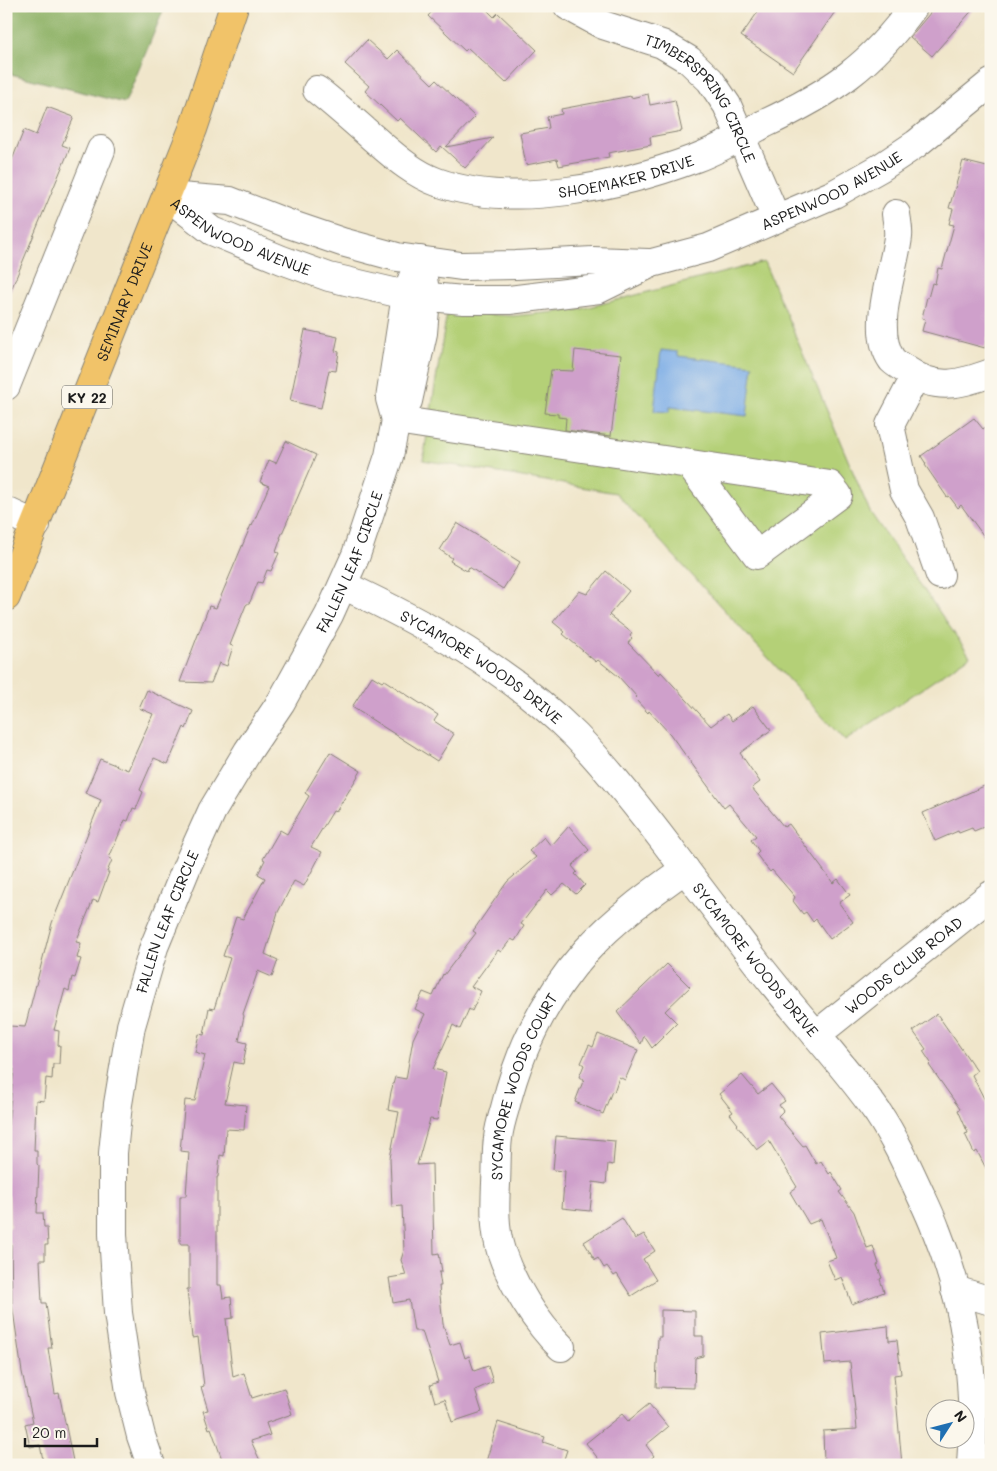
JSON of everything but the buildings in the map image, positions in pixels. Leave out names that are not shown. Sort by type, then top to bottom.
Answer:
[{"type":"main road","name":"SEMINARY DRIVE","points":[[6,597],[193,129],[234,6]]},
{"type":"street","name":"SHOEMAKER DRIVE","points":[[317,90],[404,164],[435,181],[467,191],[492,194],[575,191],[657,171],[698,157],[814,100],[850,75],[884,43],[914,6]]},
{"type":"street","name":"TIMBERSPRING CIRCLE","points":[[580,10],[604,25],[662,44],[689,60],[710,80],[727,105],[776,218]]},
{"type":"street","name":"ASPENWOOD AVENUE","points":[[167,196],[212,231],[282,260],[329,277],[416,296],[464,300],[509,300],[599,289],[652,263],[708,248],[834,194],[880,168],[916,144],[991,84]]},
{"type":"street","points":[[6,386],[102,150]]},
{"type":"street","name":"ASPENWOOD AVENUE","points":[[167,196],[230,201],[342,242],[397,257],[461,266],[593,261],[652,263]]},
{"type":"street","points":[[896,214],[899,235],[882,319],[884,342],[893,360],[915,377],[941,384],[968,381],[991,373]]},
{"type":"street","name":"FALLEN LEAF CIRCLE","points":[[151,1465],[141,1436],[130,1392],[118,1313],[113,1234],[113,1153],[118,1104],[131,1026],[154,947],[212,811],[248,751],[281,702],[329,614],[356,555],[386,465],[396,420],[408,401],[423,333],[416,296],[420,260]]},
{"type":"street","points":[[915,377],[890,425],[904,490],[920,518],[940,575]]},
{"type":"street","points":[[396,420],[690,464],[830,485],[838,495],[757,555],[690,464]]},
{"type":"street","points":[[6,510],[36,525]]},
{"type":"street","name":"SYCAMORE WOODS DRIVE","points":[[343,585],[435,632],[486,662],[530,696],[574,734],[615,778],[761,968],[878,1113],[900,1148],[937,1232],[965,1327],[981,1393],[973,1420],[971,1465]]},
{"type":"street","name":"SYCAMORE WOODS COURT","points":[[561,1347],[549,1335],[521,1293],[510,1275],[500,1250],[495,1213],[498,1136],[509,1091],[525,1046],[543,1010],[575,964],[606,930],[628,910],[685,869]]},
{"type":"street","name":"WOODS CLUB ROAD","points":[[816,1035],[991,895]]},
{"type":"street","points":[[955,1290],[991,1301]]},
{"type":"green space","points":[[6,6],[165,6],[125,103],[11,74],[6,38]]},
{"type":"green space","points":[[764,262],[870,512],[970,656],[845,741],[616,493],[423,460],[447,312],[513,316],[578,310]]},
{"type":"water","points":[[661,350],[678,352],[678,356],[753,365],[747,416],[670,407],[669,412],[654,411]]}]
